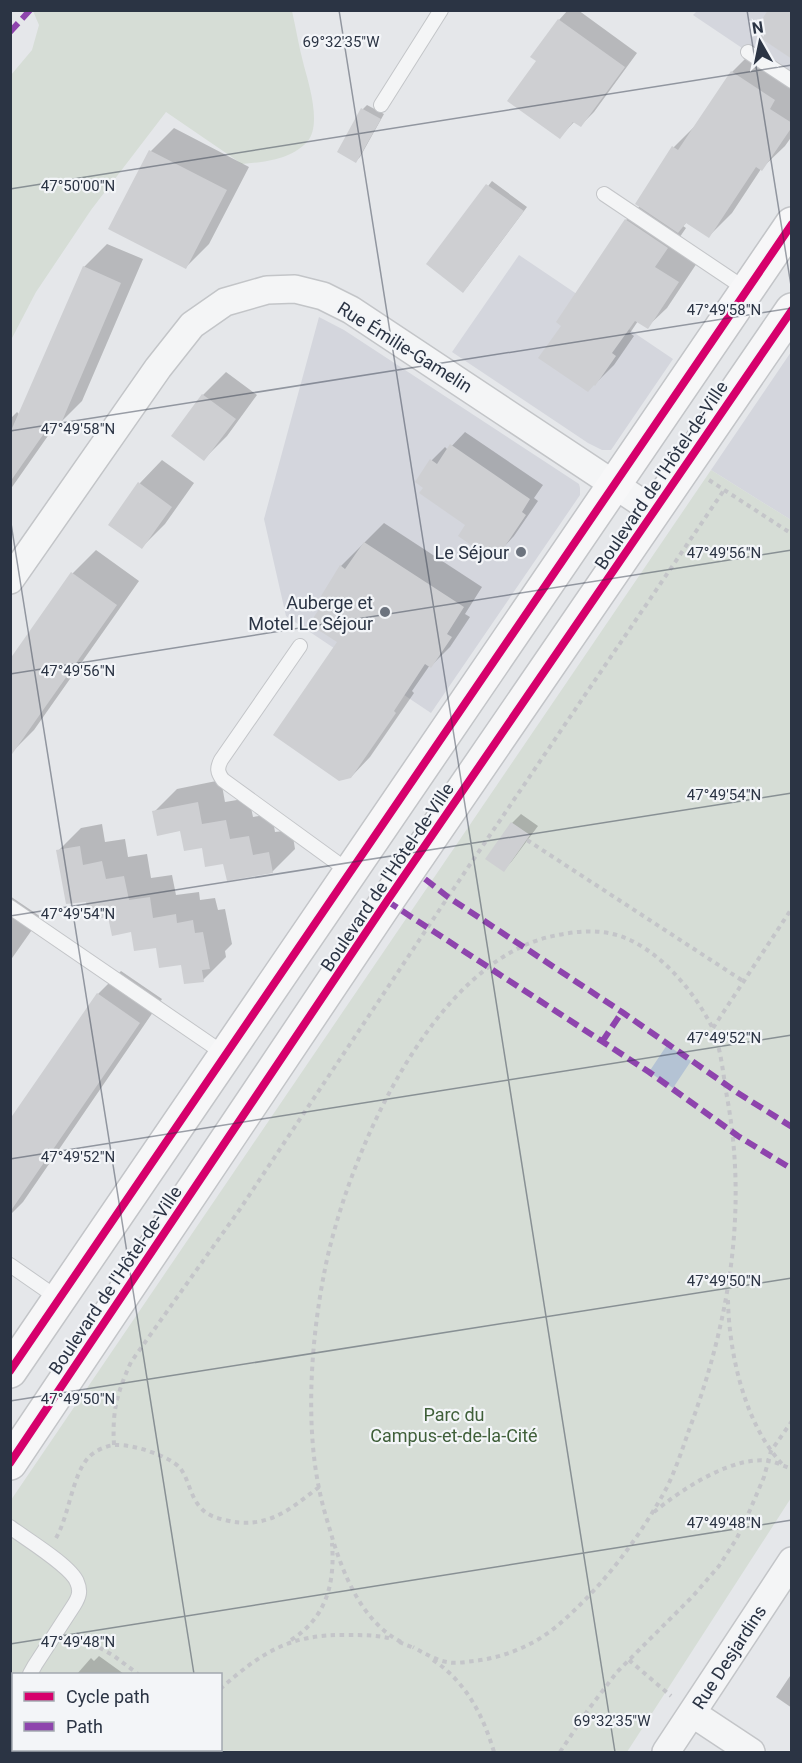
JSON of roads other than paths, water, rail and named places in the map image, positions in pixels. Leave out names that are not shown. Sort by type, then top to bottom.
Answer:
[{"type":"main road","name":"Boulevard de l'Hôtel-de-Ville","points":[[10,1371],[792,224]]},
{"type":"main road","name":"Boulevard de l'Hôtel-de-Ville","points":[[10,1463],[381,911],[792,310]]},
{"type":"street","name":"Rue Émilie-Gamelin","points":[[10,580],[158,368],[192,325],[225,302],[267,290],[295,289],[324,296],[351,310],[654,511]]},
{"type":"street","name":"Rue Desjardins","points":[[666,1752],[792,1561]]},
{"type":"street","points":[[692,1713],[751,1752]]},
{"type":"lane","points":[[381,105],[441,10]]},
{"type":"lane","points":[[748,52],[792,81]]},
{"type":"lane","points":[[604,194],[747,290]]},
{"type":"lane","points":[[300,646],[221,760],[218,771],[223,780],[351,873]]},
{"type":"lane","points":[[10,907],[226,1054]]},
{"type":"lane","points":[[10,1265],[60,1299]]},
{"type":"lane","points":[[10,1527],[70,1570],[79,1589],[78,1598],[31,1673]]},
{"type":"water","points":[[667,1045],[691,1061],[673,1088],[649,1072]]},
{"type":"place","name":"Le Séjour","points":[[521,552]]},
{"type":"place","name":"Auberge et Motel Le Séjour","points":[[385,612]]},
{"type":"park label","name":"Parc du Campus-et-de-la-Cité","points":[[454,1424]]}]
